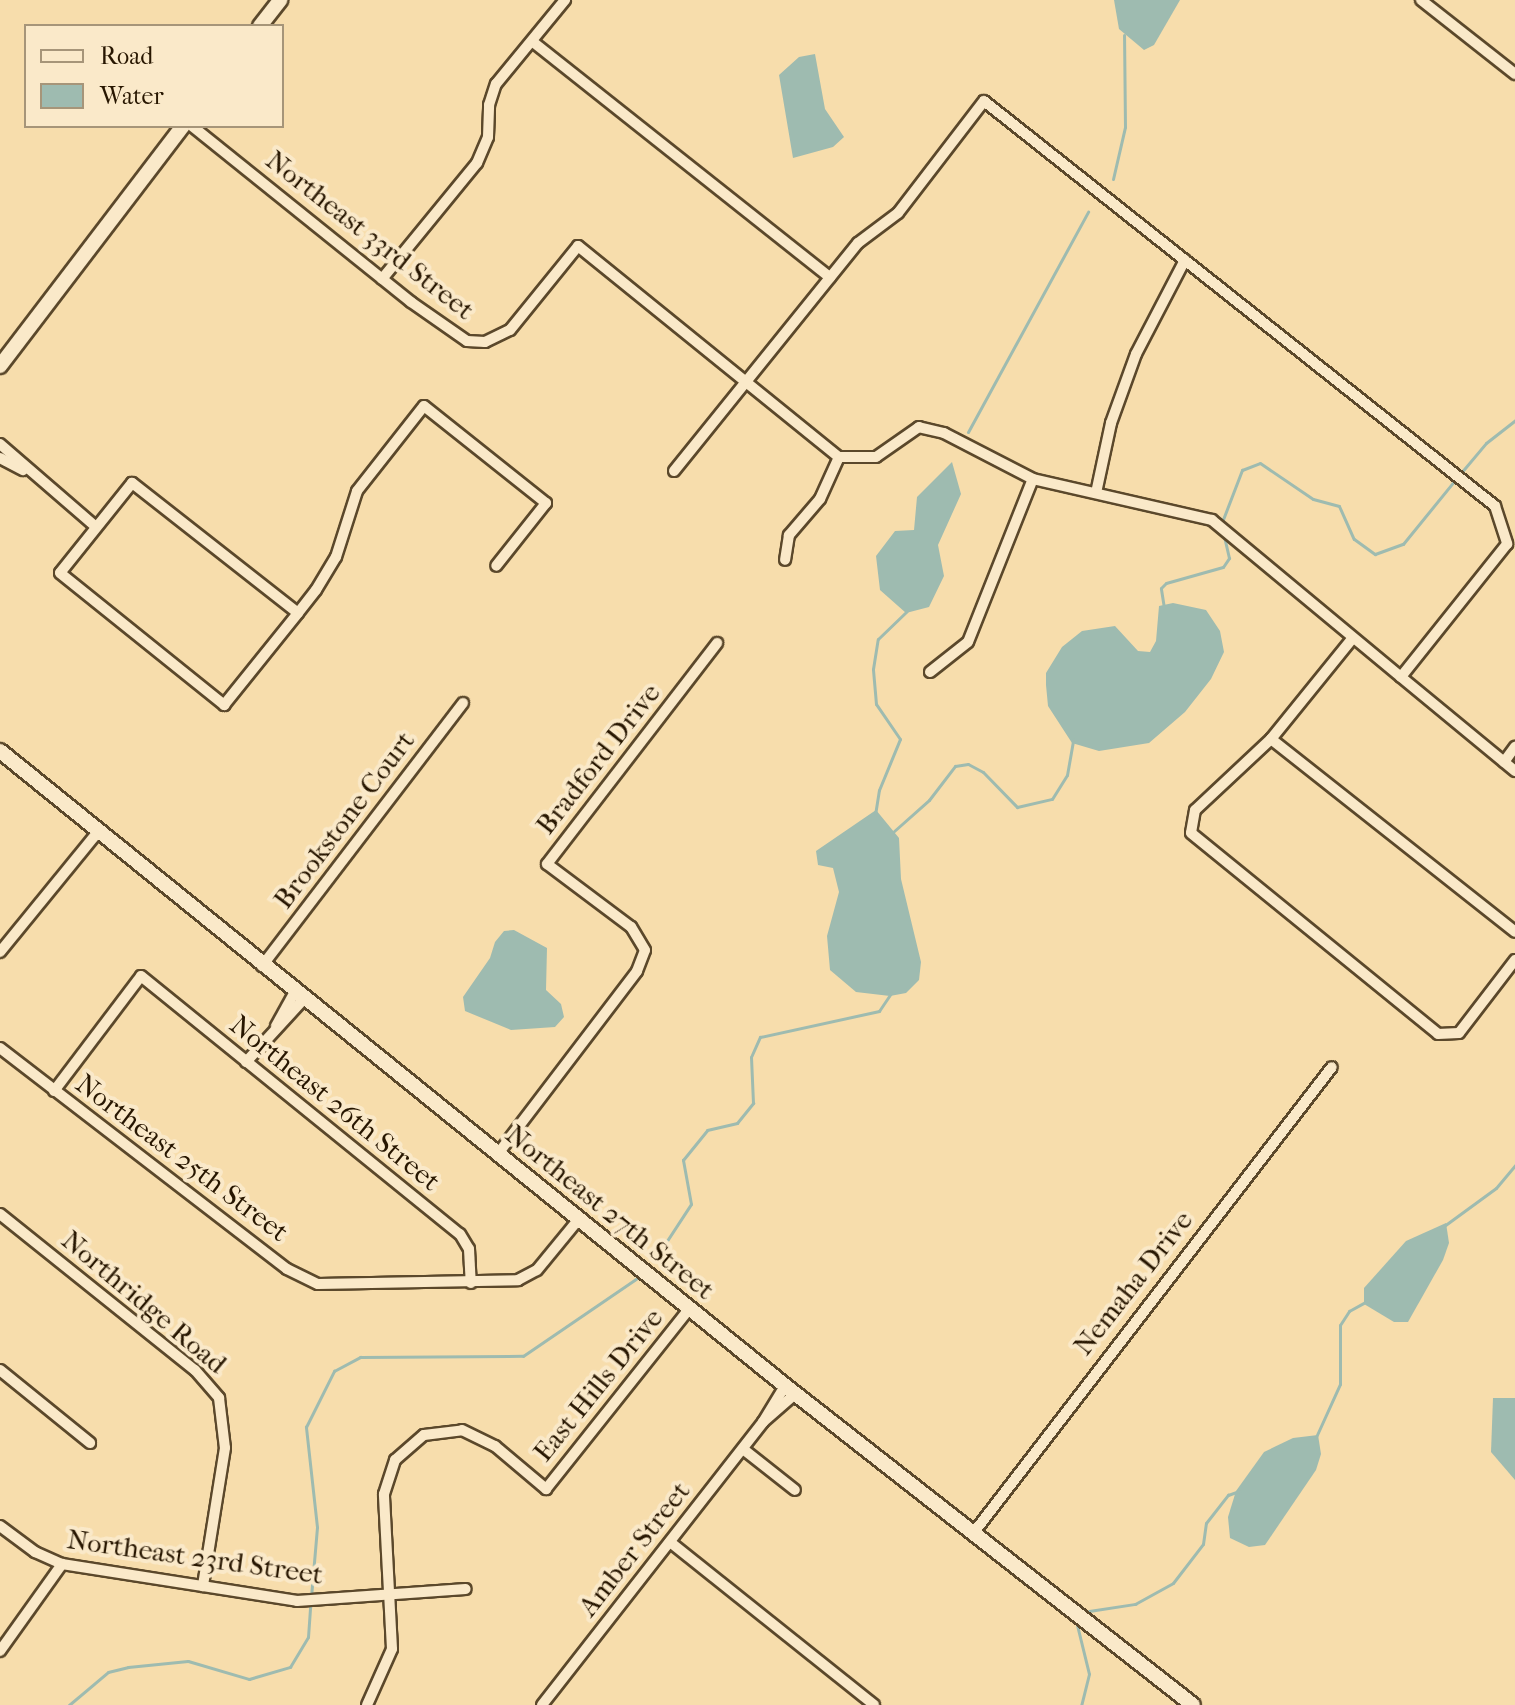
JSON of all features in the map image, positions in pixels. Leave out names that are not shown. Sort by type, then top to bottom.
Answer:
[{"type":"street","points":[[262,24],[280,0]]},
{"type":"street","points":[[382,279],[477,163],[488,137],[489,105],[496,84],[565,0]]},
{"type":"street","points":[[1421,0],[1515,74]]},
{"type":"street","points":[[533,42],[830,277]]},
{"type":"street","points":[[674,471],[858,243],[898,213],[984,101],[1495,506],[1511,544],[1401,677]]},
{"type":"street","points":[[0,366],[181,128]]},
{"type":"street","name":"Northeast 33rd Street","points":[[194,128],[450,333],[485,342],[510,330],[578,246],[747,383]]},
{"type":"street","points":[[1096,493],[1111,423],[1136,354],[1185,260]]},
{"type":"street","points":[[747,383],[839,457],[876,457],[919,427],[944,433],[1033,479],[1212,520],[1515,771]]},
{"type":"street","points":[[298,613],[132,483],[60,573],[224,705],[298,613],[336,557],[357,491],[424,406],[546,503],[496,566]]},
{"type":"street","points":[[0,444],[26,471],[95,526]]},
{"type":"street","points":[[785,560],[789,535],[820,499],[839,457]]},
{"type":"street","points":[[0,458],[26,471]]},
{"type":"street","points":[[930,672],[968,642],[1033,479]]},
{"type":"street","points":[[1352,639],[1271,739],[1195,810],[1190,824],[1196,840],[1438,1034],[1459,1033],[1515,960]]},
{"type":"street","name":"Bradford Drive","points":[[497,1155],[637,971],[645,950],[631,927],[547,864],[717,643]]},
{"type":"street","name":"Brookstone Court","points":[[262,966],[463,703]]},
{"type":"street","points":[[1271,739],[1515,932]]},
{"type":"street","points":[[1504,762],[1515,747]]},
{"type":"street","name":"Northeast 27th Street","points":[[0,751],[299,996],[790,1390],[975,1531],[1193,1705]]},
{"type":"street","points":[[0,952],[98,832]]},
{"type":"street","name":"Northeast 26th Street","points":[[54,1091],[141,976],[460,1234],[469,1249],[471,1283]]},
{"type":"street","points":[[246,1062],[299,996]]},
{"type":"street","name":"Northeast 25th Street","points":[[0,1048],[294,1274],[344,1287],[471,1283],[529,1276],[578,1220]]},
{"type":"street","name":"Nemaha Drive","points":[[975,1531],[1332,1067]]},
{"type":"street","name":"Northridge Road","points":[[2,1221],[195,1370],[219,1398],[225,1448],[203,1586]]},
{"type":"street","name":"East Hills Drive","points":[[367,1705],[389,1662],[392,1597],[384,1494],[390,1468],[404,1449],[437,1430],[462,1430],[495,1446],[546,1489],[690,1308]]},
{"type":"street","points":[[0,1370],[90,1443]]},
{"type":"street","name":"Amber Street","points":[[542,1705],[790,1390]]},
{"type":"street","points":[[743,1449],[795,1490]]},
{"type":"street","name":"Northeast 23rd Street","points":[[0,1526],[35,1552],[62,1564],[297,1601],[328,1602],[466,1589]]},
{"type":"street","points":[[670,1542],[874,1705]]},
{"type":"street","points":[[0,1651],[62,1564]]},
{"type":"water","points":[[1114,0],[1180,0],[1154,45],[1144,50],[1119,29]]},
{"type":"water","points":[[815,54],[825,109],[844,137],[833,147],[793,158],[779,75],[799,57]]},
{"type":"water","points":[[952,462],[961,494],[938,545],[944,576],[929,607],[906,613],[880,590],[876,556],[895,531],[914,530],[917,497]]},
{"type":"water","points":[[1173,603],[1206,610],[1220,631],[1224,652],[1211,679],[1185,712],[1149,743],[1099,751],[1072,743],[1048,706],[1046,673],[1062,647],[1082,631],[1115,626],[1138,651],[1150,652],[1156,641],[1159,606]]},
{"type":"water","points":[[876,810],[899,838],[901,879],[921,962],[919,980],[906,993],[890,996],[856,992],[830,970],[827,936],[839,892],[833,868],[818,865],[816,851]]},
{"type":"water","points":[[514,930],[547,948],[546,990],[561,1004],[564,1017],[555,1027],[511,1030],[465,1011],[463,997],[490,958],[495,942],[504,931]]},
{"type":"water","points":[[1446,1223],[1449,1243],[1443,1260],[1408,1322],[1394,1322],[1364,1304],[1364,1288],[1406,1241]]},
{"type":"water","points":[[1493,1398],[1515,1398],[1515,1480],[1491,1452]]},
{"type":"water","points":[[1318,1435],[1321,1454],[1316,1470],[1265,1545],[1249,1547],[1230,1538],[1228,1517],[1236,1491],[1264,1452],[1293,1438]]},
{"type":"waterway","points":[[1113,179],[1125,127],[1124,35]]},
{"type":"waterway","points":[[968,432],[1088,212]]},
{"type":"waterway","points":[[1460,474],[1486,443],[1515,420]]},
{"type":"waterway","points":[[1222,522],[1242,470],[1260,463],[1313,499],[1339,506],[1354,539],[1375,554],[1403,544],[1455,480]]},
{"type":"waterway","points":[[1164,608],[1161,588],[1166,583],[1223,567],[1229,558],[1223,533]]},
{"type":"waterway","points":[[875,815],[879,790],[900,739],[876,704],[873,669],[878,639],[907,611]]},
{"type":"waterway","points":[[893,832],[929,800],[955,766],[968,764],[983,772],[1017,807],[1052,799],[1067,775],[1073,740]]},
{"type":"waterway","points":[[657,1256],[691,1204],[683,1160],[707,1130],[737,1123],[753,1103],[751,1057],[760,1037],[879,1011],[891,993]]},
{"type":"waterway","points":[[1444,1226],[1496,1188],[1515,1165]]},
{"type":"waterway","points":[[311,1597],[317,1527],[306,1427],[334,1371],[360,1357],[523,1356],[636,1279]]},
{"type":"waterway","points":[[1316,1437],[1340,1384],[1340,1325],[1349,1311],[1367,1301]]},
{"type":"waterway","points":[[1089,1611],[1135,1604],[1173,1583],[1203,1544],[1206,1523],[1228,1495],[1239,1491]]},
{"type":"waterway","points":[[69,1705],[108,1672],[128,1667],[188,1661],[249,1679],[290,1667],[308,1637],[310,1605]]},
{"type":"waterway","points":[[1077,1625],[1089,1674],[1081,1705]]}]
